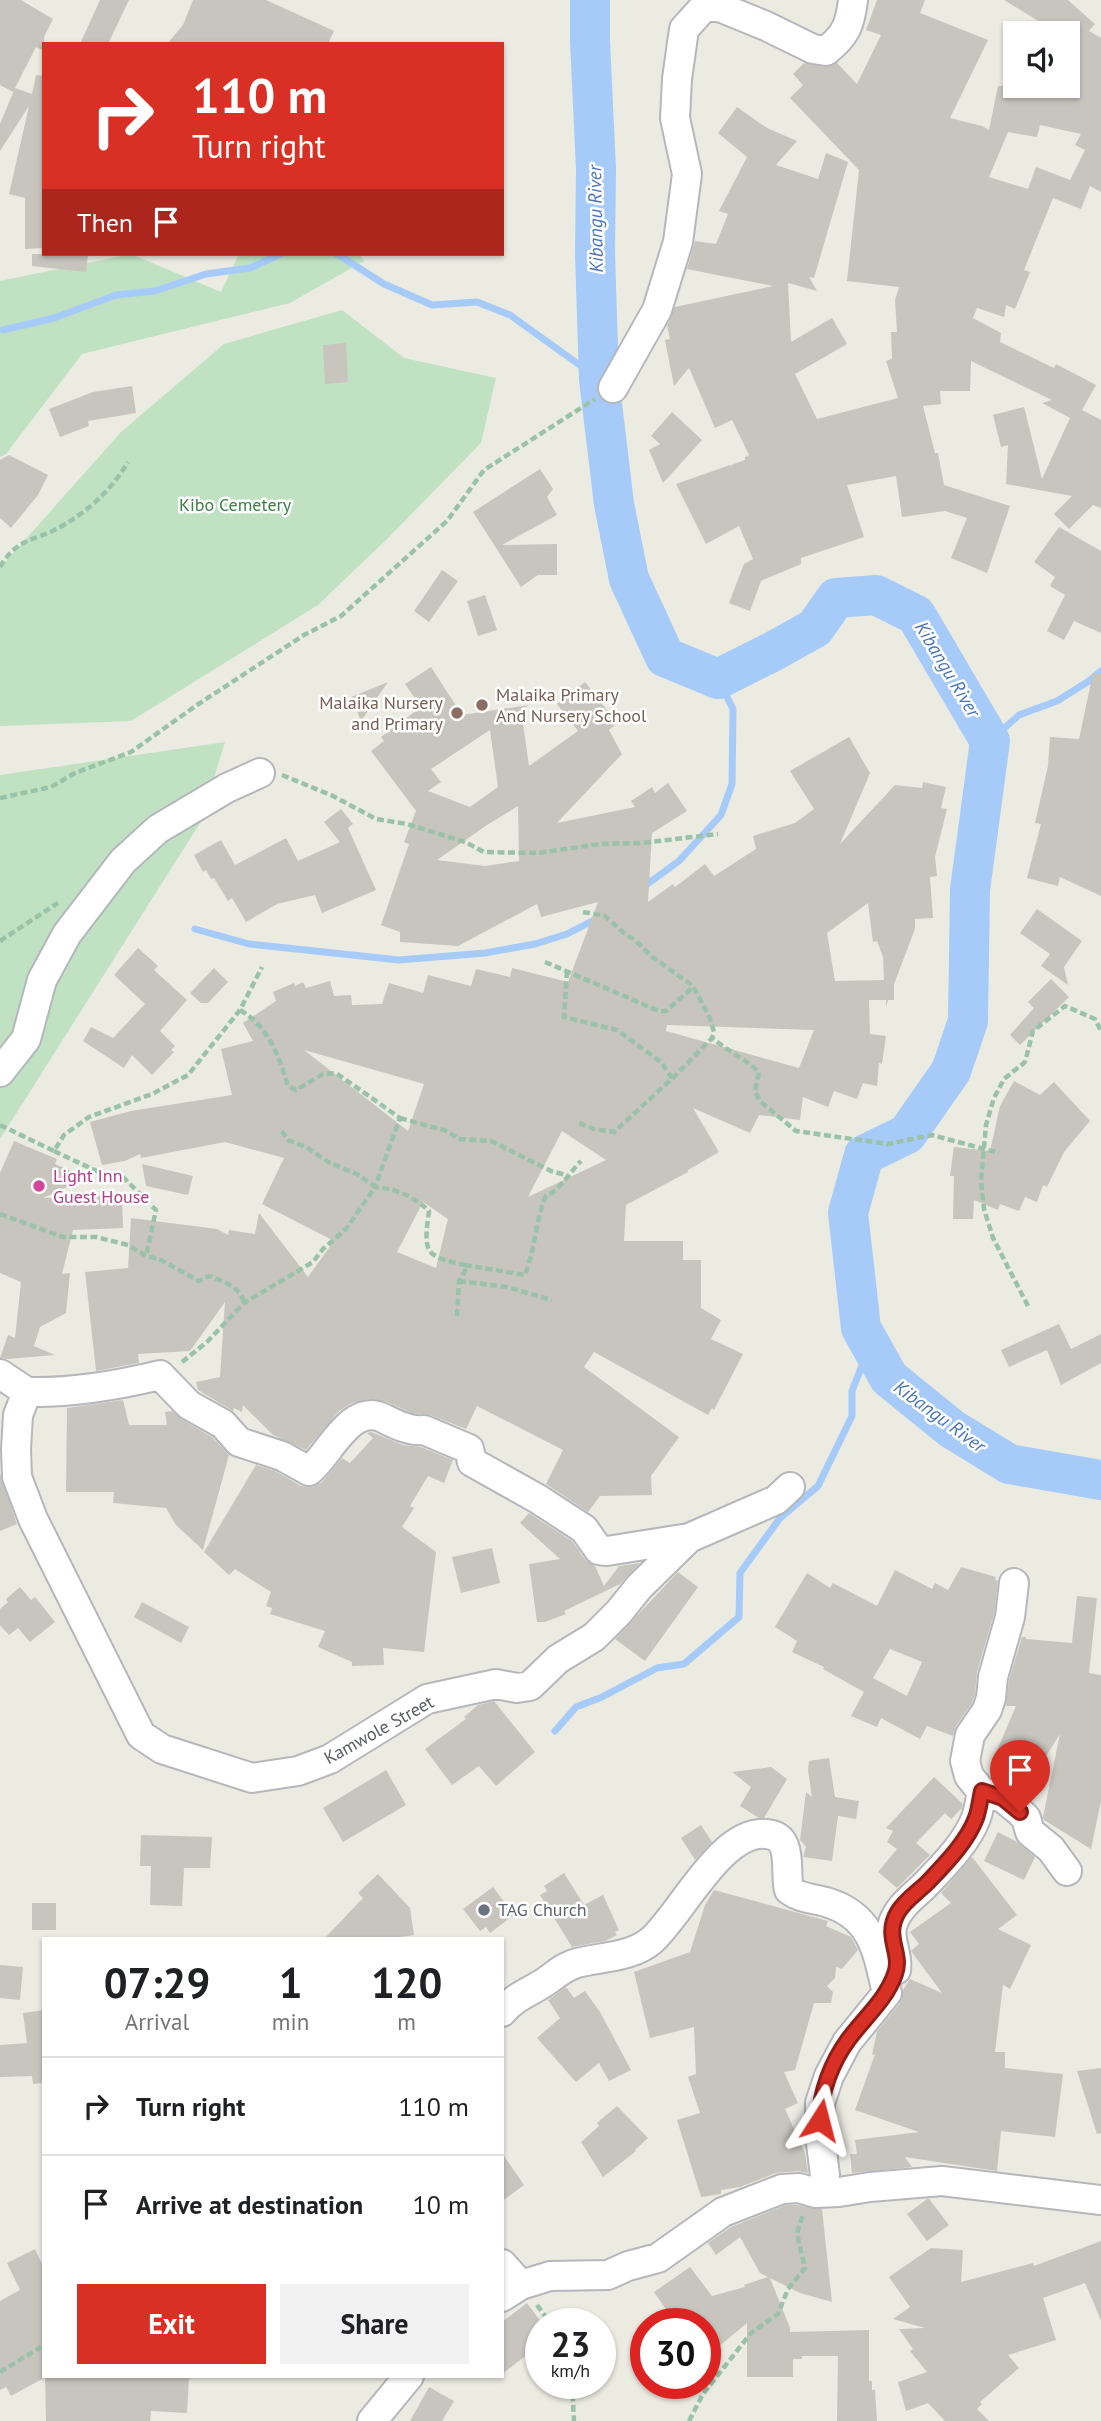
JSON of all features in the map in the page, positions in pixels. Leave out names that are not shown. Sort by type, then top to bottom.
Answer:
[{"type":"street","points":[[613,388],[657,310],[678,242],[687,174],[675,118],[684,29],[703,8],[718,6],[813,49],[826,51],[842,39],[851,18],[853,0]]},
{"type":"street","points":[[0,1072],[26,1039],[42,980],[67,934],[123,861],[159,828],[227,788],[260,773]]},
{"type":"street","points":[[0,1374],[27,1392],[64,1393],[160,1375],[190,1405],[223,1424],[239,1442],[282,1456],[305,1470],[313,1469],[348,1425],[367,1415],[377,1415],[416,1431],[424,1430],[469,1449],[472,1462],[583,1528],[599,1550],[689,1538]]},
{"type":"street","name":"Kamwole Street","points":[[27,1392],[18,1415],[17,1477],[33,1519],[141,1735],[162,1749],[252,1778],[298,1771],[330,1759],[427,1699],[496,1684],[517,1688],[530,1686],[558,1659],[594,1637],[639,1587],[689,1538],[776,1500],[790,1488]]},
{"type":"street","points":[[1014,1583],[1010,1617],[995,1665],[991,1698],[987,1710],[970,1735],[965,1761],[969,1776],[982,1791],[1003,1798],[1020,1812],[1026,1818],[1030,1832],[1051,1849],[1067,1871]]},
{"type":"street","points":[[816,2193],[824,2182],[825,2175],[820,2136],[820,2103],[825,2086],[846,2042],[887,1993],[897,1964],[891,1927],[897,1914],[905,1902],[948,1860],[968,1833],[976,1817],[982,1791]]},
{"type":"street","points":[[504,2010],[511,2001],[547,1981],[563,1967],[629,1951],[650,1942],[672,1919],[714,1863],[738,1842],[766,1833],[777,1836],[785,1844],[789,1890],[804,1898],[845,1910],[864,1926],[875,1944],[887,1993]]},
{"type":"street","points":[[508,2282],[550,2276],[608,2275],[658,2258],[723,2212],[790,2188],[816,2193],[942,2181],[1101,2200]]},
{"type":"street","points":[[372,2421],[407,2378]]},
{"type":"path","points":[[0,798],[51,787],[75,773],[131,752],[304,635],[341,616],[447,520],[484,470],[569,415]]},
{"type":"path","points":[[0,566],[14,547],[61,527],[89,508],[114,485],[128,461]]},
{"type":"path","points":[[260,773],[279,774],[333,796],[376,819],[407,824],[465,842],[484,852],[537,853],[601,844],[642,843],[719,834]]},
{"type":"path","points":[[579,1124],[614,1132],[712,1038],[714,1032],[693,986],[651,956],[605,916],[583,912]]},
{"type":"path","points":[[545,962],[659,1011],[667,1011],[693,986]]},
{"type":"path","points":[[54,1151],[64,1135],[89,1117],[152,1094],[188,1075],[240,1010],[262,967]]},
{"type":"path","points":[[567,971],[564,1017],[617,1030],[661,1062],[672,1078]]},
{"type":"path","points":[[1028,1306],[993,1238],[984,1209],[981,1181],[986,1125],[993,1098],[1004,1079],[1025,1062],[1033,1031],[1065,1006],[1095,1019],[1101,1031]]},
{"type":"path","points":[[240,1010],[253,1018],[278,1051],[288,1086],[296,1090],[323,1074],[336,1073],[400,1118],[447,1131],[459,1139],[491,1142],[551,1171],[567,1175]]},
{"type":"path","points":[[712,1038],[759,1072],[755,1092],[761,1102],[796,1131],[888,1144],[932,1135],[999,1153]]},
{"type":"path","points":[[160,1375],[207,1342],[244,1303],[313,1262],[323,1249],[346,1229],[375,1187],[400,1118]]},
{"type":"path","points":[[0,1125],[103,1174],[124,1178],[156,1210],[146,1256]]},
{"type":"path","points":[[281,1130],[288,1140],[357,1174],[375,1187],[393,1188],[418,1201],[429,1211],[426,1231],[429,1250],[438,1259],[524,1275],[546,1196],[554,1194],[581,1161]]},
{"type":"path","points":[[0,1214],[63,1237],[96,1237],[128,1245],[199,1280],[209,1276],[228,1283],[242,1294],[244,1303]]},
{"type":"path","points":[[457,1317],[459,1281],[465,1271],[465,1265]]},
{"type":"path","points":[[459,1281],[507,1287],[552,1300]]},
{"type":"path","points":[[689,2421],[703,2394],[751,2333],[778,2314],[788,2289],[804,2268],[797,2234],[804,2212],[816,2193]]},
{"type":"path","points":[[0,2372],[41,2347]]},
{"type":"path","points":[[573,2399],[574,2421]]},
{"type":"green space","points":[[121,256],[136,256],[221,292],[238,256],[360,256],[364,261],[290,303],[82,354],[6,454],[0,457],[0,281]]},
{"type":"green space","name":"Kibo Cemetery","points":[[342,310],[404,358],[496,378],[481,443],[318,605],[131,721],[0,726],[0,568],[121,432],[224,344]]},
{"type":"green space","points":[[225,742],[200,823],[0,1139],[0,775]]},
{"type":"building","points":[[0,0],[21,0],[53,19],[42,42],[42,50],[36,47],[13,92],[0,85]]},
{"type":"building","points":[[100,0],[129,0],[109,42],[81,42]]},
{"type":"building","points":[[193,0],[266,0],[334,31],[329,42],[169,42],[183,25]]},
{"type":"building","points":[[877,0],[925,0],[920,13],[988,40],[950,118],[989,130],[998,86],[1003,86],[1003,98],[1080,98],[1080,21],[1038,21],[1004,0],[1068,0],[1095,24],[1089,31],[1101,38],[1101,192],[1090,186],[1081,209],[1053,198],[1024,270],[1030,272],[1015,309],[1006,305],[1004,317],[977,308],[973,318],[1001,333],[1000,342],[1054,368],[1056,364],[1096,385],[1082,410],[1101,420],[1101,508],[1093,505],[1069,529],[1054,514],[1072,496],[1006,484],[1008,445],[1001,447],[993,415],[1024,407],[1042,479],[1070,418],[1042,403],[1052,400],[971,361],[970,391],[940,391],[941,404],[923,406],[935,453],[938,453],[944,485],[1010,506],[987,573],[951,558],[967,518],[945,511],[902,517],[896,476],[847,485],[864,537],[801,558],[801,564],[761,581],[750,611],[729,603],[744,564],[753,559],[739,526],[706,544],[676,484],[730,465],[732,467],[731,465],[745,460],[749,455],[732,420],[715,428],[689,368],[674,386],[665,340],[670,339],[667,326],[675,307],[773,286],[687,269],[695,241],[716,244],[728,214],[719,211],[747,157],[718,133],[737,107],[767,128],[797,141],[776,165],[818,179],[826,153],[848,162],[814,278],[809,277],[817,291],[788,283],[791,342],[832,318],[847,344],[795,374],[817,419],[898,398],[886,361],[892,359],[891,332],[897,332],[895,300],[899,287],[847,281],[859,170],[790,98],[803,85],[793,74],[804,63],[824,67],[837,63],[857,84],[881,35],[866,30]],"holes":[[[1040,125],[1081,134],[1075,145],[1085,150],[1070,180],[1036,167],[1028,189],[989,177],[1008,132],[1037,137]]]},
{"type":"building","points":[[36,75],[42,76],[42,248],[25,249],[25,198],[9,194],[29,106],[0,151],[0,124],[15,88],[32,94]]},
{"type":"building","points":[[32,254],[88,256],[86,272],[32,266]]},
{"type":"building","points":[[346,343],[348,382],[325,384],[323,345]]},
{"type":"building","points":[[132,386],[136,413],[88,421],[89,426],[60,437],[49,409],[93,392]]},
{"type":"building","points":[[672,412],[702,440],[663,483],[649,450],[660,444],[651,436]]},
{"type":"building","points":[[9,455],[48,475],[38,495],[11,528],[0,518],[0,460]]},
{"type":"building","points":[[540,469],[553,489],[547,497],[557,515],[502,545],[557,544],[557,575],[538,575],[521,587],[473,512]]},
{"type":"building","points":[[1059,527],[1101,551],[1101,633],[1074,621],[1064,640],[1047,631],[1065,595],[1050,586],[1055,577],[1034,562]]},
{"type":"building","points":[[442,570],[458,581],[429,622],[414,611]]},
{"type":"building","points":[[485,595],[497,630],[478,636],[467,601]]},
{"type":"building","points":[[431,667],[462,715],[529,705],[521,710],[529,766],[578,731],[557,704],[585,682],[617,723],[609,730],[622,754],[557,823],[635,807],[631,801],[652,787],[655,793],[668,783],[687,811],[652,833],[648,902],[673,884],[675,887],[705,864],[714,876],[756,849],[753,836],[795,823],[814,809],[790,771],[849,737],[870,773],[840,844],[895,785],[922,788],[923,782],[946,787],[941,808],[947,809],[935,857],[937,876],[930,877],[933,918],[915,919],[915,929],[894,984],[894,1000],[888,1000],[886,1007],[886,1000],[869,1000],[870,1034],[886,1036],[882,1064],[879,1063],[877,1086],[863,1083],[857,1099],[834,1091],[828,1107],[803,1097],[800,1120],[759,1115],[750,1133],[693,1108],[719,1152],[626,1205],[624,1241],[683,1241],[683,1260],[701,1260],[701,1308],[721,1320],[711,1339],[743,1354],[714,1410],[712,1408],[708,1415],[594,1352],[584,1367],[679,1437],[651,1476],[652,1495],[600,1496],[588,1512],[546,1484],[563,1450],[477,1406],[466,1429],[430,1415],[412,1413],[387,1402],[368,1399],[352,1403],[339,1411],[306,1450],[273,1435],[243,1405],[242,1412],[234,1408],[233,1411],[198,1390],[196,1382],[220,1377],[225,1302],[190,1351],[138,1354],[139,1363],[96,1371],[85,1272],[128,1268],[131,1218],[217,1229],[228,1235],[229,1230],[255,1234],[259,1213],[308,1277],[334,1241],[262,1204],[284,1158],[225,1142],[141,1158],[140,1154],[125,1161],[102,1165],[90,1122],[131,1111],[232,1095],[221,1049],[253,1041],[243,1023],[276,1001],[273,992],[294,983],[295,986],[303,982],[306,988],[330,981],[334,996],[351,995],[352,1005],[382,1004],[389,983],[423,993],[428,975],[471,986],[476,969],[510,977],[512,968],[568,982],[598,902],[541,917],[537,904],[458,946],[400,942],[400,932],[381,925],[409,844],[404,842],[416,811],[371,751],[384,741],[381,737],[421,707],[405,684]],"holes":[[[490,730],[498,787],[470,807],[428,791],[441,782],[431,769]],[[518,806],[519,861],[485,866],[437,860],[487,825]],[[868,903],[873,942],[877,941],[883,957],[884,980],[835,981],[827,933]],[[667,1025],[814,1030],[799,1068],[666,1031]],[[304,1050],[424,1084],[408,1131]],[[562,1131],[606,1160],[528,1197]],[[423,1202],[448,1219],[436,1268],[397,1252]]]},
{"type":"building","points":[[1093,673],[1101,674],[1101,896],[1060,877],[1058,886],[1027,878],[1041,824],[1035,823],[1048,766],[1050,737],[1079,739]]},
{"type":"building","points":[[388,682],[361,721],[351,697]]},
{"type":"building","points":[[341,809],[353,824],[348,828],[376,890],[322,913],[315,895],[277,904],[246,922],[232,898],[228,901],[214,878],[211,879],[206,870],[203,872],[194,855],[221,840],[235,865],[286,838],[298,861],[340,842],[324,822]]},
{"type":"building","points":[[1037,909],[1082,941],[1064,967],[1068,985],[1041,966],[1050,954],[1020,933]]},
{"type":"building","points":[[138,948],[158,966],[154,970],[187,1000],[160,1031],[175,1046],[171,1050],[174,1052],[152,1075],[132,1055],[124,1068],[83,1041],[91,1027],[113,1038],[145,1004],[114,975]]},
{"type":"building","points":[[214,968],[228,982],[208,1003],[201,1003],[190,993]]},
{"type":"building","points":[[1051,979],[1069,997],[1020,1045],[1010,1035],[1034,1008],[1028,1002]]},
{"type":"building","points":[[1014,1081],[1040,1095],[1054,1082],[1090,1121],[1064,1152],[1047,1187],[1043,1185],[1037,1202],[1025,1197],[1019,1211],[1000,1204],[998,1210],[974,1200],[973,1219],[953,1219],[954,1176],[950,1176],[954,1147],[990,1151],[1000,1106]]},
{"type":"building","points":[[14,1141],[57,1159],[55,1164],[87,1178],[43,1198],[122,1195],[123,1228],[73,1230],[62,1274],[70,1273],[66,1313],[40,1327],[34,1346],[55,1355],[7,1359],[0,1358],[8,1335],[15,1338],[21,1282],[0,1273],[0,1173]]},
{"type":"building","points":[[142,1164],[193,1176],[188,1195],[146,1186]]},
{"type":"building","points":[[1059,1324],[1071,1349],[1101,1334],[1101,1363],[1061,1385],[1047,1350],[1009,1367],[1001,1350]]},
{"type":"building","points":[[123,1400],[129,1425],[167,1425],[165,1412],[172,1411],[212,1437],[229,1455],[203,1550],[176,1525],[166,1508],[113,1503],[114,1492],[66,1492],[67,1408]]},
{"type":"building","points":[[371,1432],[453,1460],[444,1483],[428,1476],[410,1506],[414,1508],[402,1527],[436,1552],[424,1652],[383,1648],[384,1665],[352,1666],[352,1662],[318,1647],[325,1631],[270,1614],[272,1608],[266,1606],[271,1592],[235,1569],[229,1575],[204,1552],[256,1465],[275,1471],[301,1486],[312,1487],[321,1483],[342,1458],[350,1463],[373,1438],[367,1433]]},
{"type":"building","points":[[0,1474],[17,1524],[0,1531]]},
{"type":"building","points":[[529,1513],[572,1541],[586,1560],[595,1566],[604,1586],[619,1566],[640,1563],[620,1584],[564,1611],[566,1614],[545,1622],[537,1622],[529,1564],[560,1559],[520,1523]]},
{"type":"building","points":[[492,1548],[500,1583],[461,1593],[452,1557]]},
{"type":"building","points":[[961,1567],[996,1577],[995,1580],[998,1581],[994,1614],[977,1672],[975,1695],[953,1736],[927,1726],[920,1739],[881,1718],[877,1727],[851,1716],[864,1692],[823,1669],[824,1667],[792,1652],[797,1641],[775,1627],[807,1573],[830,1588],[833,1583],[877,1606],[895,1570],[932,1589],[935,1583],[948,1590]],"holes":[[[890,1649],[922,1662],[907,1696],[873,1678]]]},
{"type":"building","points":[[678,1572],[698,1587],[645,1661],[615,1639]]},
{"type":"building","points":[[20,1587],[31,1600],[35,1597],[55,1622],[30,1642],[18,1628],[9,1635],[0,1625],[0,1609],[8,1602],[6,1599]]},
{"type":"building","points":[[1077,1596],[1097,1598],[1089,1673],[1101,1675],[1101,1801],[1091,1849],[1043,1817],[1060,1734],[1023,1793],[1008,1782],[994,1778],[1002,1766],[992,1762],[1016,1706],[1006,1706],[1009,1680],[1022,1637],[1072,1643]]},
{"type":"building","points":[[142,1602],[189,1627],[181,1643],[134,1617]]},
{"type":"building","points":[[494,1701],[535,1752],[496,1786],[479,1766],[452,1785],[425,1749],[466,1719],[464,1717],[478,1705]]},
{"type":"building","points":[[829,1758],[835,1797],[859,1801],[856,1819],[838,1816],[832,1861],[803,1857],[806,1847],[800,1840],[806,1792],[812,1797],[809,1761]]},
{"type":"building","points":[[771,1767],[787,1779],[764,1818],[759,1818],[740,1806],[751,1787],[732,1772]]},
{"type":"building","points":[[386,1770],[406,1805],[343,1842],[323,1808]]},
{"type":"building","points":[[934,1777],[963,1804],[962,1808],[951,1819],[945,1813],[916,1843],[930,1855],[897,1888],[878,1872],[897,1849],[887,1842],[893,1831],[886,1828]]},
{"type":"building","points":[[701,1825],[712,1842],[695,1860],[681,1838]]},
{"type":"building","points":[[998,1832],[1017,1842],[1035,1857],[1024,1880],[984,1861]]},
{"type":"building","points":[[141,1835],[212,1837],[210,1868],[184,1868],[182,1906],[150,1905],[151,1866],[140,1866]]},
{"type":"building","points":[[972,1857],[1017,1915],[998,1929],[1031,1945],[1010,1989],[1003,1985],[995,2052],[1005,2052],[1005,2068],[1063,2074],[1055,2137],[1001,2131],[997,2171],[905,2157],[912,2167],[852,2173],[850,2154],[857,2154],[855,2140],[919,2132],[855,2110],[875,2054],[872,2055],[877,2031],[900,2003],[903,1990],[910,1979],[942,1993],[911,1951],[919,1944],[910,1932],[951,1903],[941,1893]]},
{"type":"building","points":[[564,1873],[584,1905],[603,1895],[619,1930],[615,1932],[617,1935],[605,1941],[572,1947],[540,1895],[547,1891],[544,1886]]},
{"type":"building","points":[[378,1874],[410,1908],[414,1935],[326,1937],[363,1898],[358,1893]]},
{"type":"building","points":[[493,1887],[514,1915],[490,1933],[486,1927],[480,1931],[463,1909]]},
{"type":"building","points":[[714,1890],[828,1921],[826,1926],[851,1937],[858,1950],[842,1969],[836,1967],[835,1978],[827,1986],[833,1992],[831,2003],[814,2003],[795,2070],[784,2072],[798,2103],[785,2109],[805,2153],[808,2173],[776,2173],[740,2187],[721,2190],[721,2194],[701,2197],[677,2120],[700,2113],[688,2077],[696,2074],[694,2027],[650,2038],[634,1972],[690,1952],[705,1905]]},
{"type":"building","points":[[32,1903],[56,1903],[56,1930],[32,1930]]},
{"type":"building","points":[[0,1965],[23,1967],[20,2000],[0,1998]]},
{"type":"building","points":[[566,1987],[574,1998],[585,1991],[600,2012],[631,2070],[609,2081],[599,2063],[576,2082],[537,2038],[560,2018],[548,2000]]},
{"type":"building","points":[[42,2010],[42,2083],[33,2084],[32,2076],[0,2077],[0,2045],[27,2043],[23,2013]]},
{"type":"building","points":[[1101,2068],[1101,2133],[1097,2134],[1077,2071]]},
{"type":"building","points":[[617,2106],[648,2138],[603,2177],[581,2142],[599,2126],[597,2123]]},
{"type":"building","points":[[504,2156],[524,2185],[504,2200]]},
{"type":"building","points":[[927,2199],[949,2225],[927,2241],[907,2214]]},
{"type":"building","points":[[786,2205],[822,2209],[832,2302],[800,2293],[770,2278],[790,2332],[869,2330],[869,2381],[872,2381],[872,2390],[875,2390],[877,2421],[837,2421],[838,2356],[802,2356],[802,2359],[793,2359],[793,2377],[747,2377],[747,2323],[721,2345],[721,2308],[665,2308],[654,2292],[690,2267],[712,2296],[768,2277],[760,2273],[740,2237],[716,2255],[708,2243],[731,2227]]},
{"type":"building","points":[[1101,2241],[1101,2320],[1085,2283],[1043,2298],[1056,2340],[1008,2355],[1019,2368],[980,2402],[982,2404],[977,2409],[989,2421],[945,2421],[928,2403],[906,2411],[898,2382],[927,2372],[910,2351],[913,2349],[899,2329],[925,2328],[893,2319],[910,2307],[889,2277],[931,2248],[963,2250],[961,2282],[1033,2263],[1034,2266]]},
{"type":"building","points":[[35,2249],[42,2264],[44,2378],[11,2396],[6,2387],[0,2390],[0,2301],[20,2290],[7,2263]]},
{"type":"building","points":[[527,2303],[531,2308],[525,2308],[525,2356],[504,2372],[504,2320]]},
{"type":"building","points":[[45,2378],[189,2378],[187,2413],[151,2411],[150,2421],[46,2421]]},
{"type":"building","points":[[429,2387],[454,2401],[442,2421],[410,2421]]},
{"type":"waterway","name":"Kibangu River","points":[[590,0],[599,379],[614,504],[629,579],[665,657],[718,679],[815,628],[836,598],[876,595],[916,615],[990,741],[970,890],[968,1021],[951,1071],[907,1134],[864,1155],[848,1213],[861,1328],[889,1378],[952,1429],[1009,1464],[1101,1480]]},
{"type":"waterway","points":[[3,330],[54,318],[116,295],[155,291],[206,274],[250,268],[277,256]]},
{"type":"waterway","points":[[340,256],[384,284],[432,305],[477,302],[510,315],[599,379]]},
{"type":"waterway","points":[[990,741],[1019,715],[1057,701],[1101,671]]},
{"type":"waterway","points":[[642,888],[679,861],[721,815],[732,784],[733,709],[718,679]]},
{"type":"waterway","points":[[195,929],[249,944],[399,960],[485,953],[535,944],[567,934],[598,918]]},
{"type":"waterway","points":[[555,1731],[576,1707],[602,1697],[657,1668],[684,1664],[739,1617],[740,1573],[780,1518],[818,1486],[852,1416],[852,1391],[870,1345]]},
{"type":"place","name":"Malaika Primary And Nursery School","points":[[482,705]]},
{"type":"place","name":"Malaika Nursery and Primary","points":[[457,713]]},
{"type":"place","name":"Light Inn Guest House","points":[[39,1186]]},
{"type":"place","name":"TAG Church","points":[[484,1910]]},
{"type":"route","points":[[820,2120],[822,2095],[846,2042],[887,1993],[896,1973],[891,1927],[897,1914],[905,1902],[941,1868],[968,1833],[976,1817],[982,1791],[998,1795],[1020,1812]]}]
